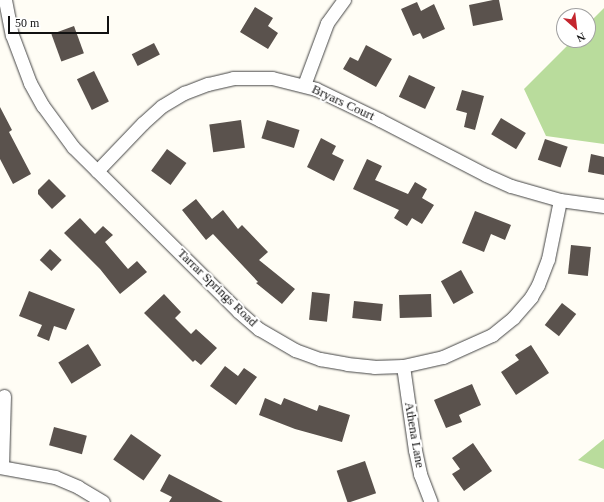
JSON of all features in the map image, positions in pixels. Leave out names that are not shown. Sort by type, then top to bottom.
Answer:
[{"type":"street","name":"Tarrar Springs Road","points":[[5,0],[12,35],[20,59],[40,100],[57,127],[73,147],[238,311],[259,329],[289,347],[320,359],[374,367],[403,366],[443,357],[480,342],[503,327],[531,297],[544,272],[560,200]]},
{"type":"street","points":[[304,85],[327,23],[344,0]]},
{"type":"street","name":"Bryars Court","points":[[97,171],[143,123],[162,106],[184,93],[208,84],[246,77],[272,78],[304,85],[380,120],[486,175],[511,186],[560,200],[604,206]]},
{"type":"street","name":"Athena Lane","points":[[403,366],[415,450],[420,474],[431,502]]},
{"type":"street","points":[[4,396],[1,467],[55,478],[78,487],[103,502]]},
{"type":"green space","points":[[604,8],[604,144],[546,136],[524,89],[565,48],[596,48],[596,16]]},
{"type":"green space","points":[[604,439],[604,469],[578,460]]},
{"type":"building","points":[[499,0],[503,20],[473,26],[469,5]]},
{"type":"building","points":[[417,2],[421,11],[434,4],[445,29],[423,39],[420,33],[413,36],[401,9]]},
{"type":"building","points":[[255,7],[273,18],[268,26],[278,33],[268,49],[240,32]]},
{"type":"building","points":[[74,26],[84,53],[61,61],[51,34]]},
{"type":"building","points":[[154,43],[160,55],[138,66],[132,54]]},
{"type":"building","points":[[366,45],[392,59],[376,87],[343,69],[350,57],[358,61]]},
{"type":"building","points":[[94,71],[109,102],[92,110],[77,79]]},
{"type":"building","points":[[409,75],[435,87],[425,109],[399,97]]},
{"type":"building","points":[[462,90],[484,96],[475,130],[464,127],[467,113],[456,110]]},
{"type":"building","points":[[0,107],[12,130],[9,132],[31,174],[13,184],[0,159]]},
{"type":"building","points":[[501,118],[526,133],[516,149],[491,134]]},
{"type":"building","points":[[241,120],[245,148],[213,152],[209,124]]},
{"type":"building","points":[[267,120],[300,130],[294,148],[261,138]]},
{"type":"building","points":[[321,138],[336,146],[332,154],[344,160],[334,181],[307,167]]},
{"type":"building","points":[[545,139],[568,147],[561,168],[538,160]]},
{"type":"building","points":[[167,149],[186,163],[171,185],[151,171]]},
{"type":"building","points":[[591,154],[604,157],[604,175],[588,172]]},
{"type":"building","points":[[367,159],[382,166],[375,180],[408,194],[415,182],[427,189],[422,198],[434,205],[422,224],[412,218],[407,226],[394,218],[399,210],[353,189]]},
{"type":"building","points":[[49,179],[66,196],[52,209],[38,194],[38,190]]},
{"type":"building","points":[[196,199],[212,219],[223,210],[238,229],[242,225],[268,252],[259,260],[295,289],[282,304],[256,283],[258,282],[213,234],[206,240],[182,210]]},
{"type":"building","points":[[475,211],[511,225],[505,240],[491,234],[484,252],[462,243]]},
{"type":"building","points":[[80,218],[95,234],[103,226],[113,235],[105,242],[128,269],[137,261],[147,272],[120,294],[100,269],[64,233]]},
{"type":"building","points":[[571,245],[591,247],[588,276],[568,274]]},
{"type":"building","points":[[50,249],[62,260],[51,271],[40,260]]},
{"type":"building","points":[[461,270],[474,293],[453,304],[441,281]]},
{"type":"building","points":[[29,291],[75,309],[66,330],[54,326],[49,341],[37,336],[42,325],[19,316]]},
{"type":"building","points":[[312,292],[330,294],[327,322],[309,320]]},
{"type":"building","points":[[164,294],[181,312],[175,318],[191,334],[196,329],[217,348],[201,365],[195,360],[193,362],[144,313]]},
{"type":"building","points":[[431,294],[432,317],[400,318],[399,295]]},
{"type":"building","points":[[354,301],[383,304],[381,321],[352,318]]},
{"type":"building","points":[[562,303],[576,314],[559,336],[545,325]]},
{"type":"building","points":[[88,344],[101,365],[72,384],[58,363]]},
{"type":"building","points":[[531,345],[549,373],[516,395],[501,372],[519,360],[515,355]]},
{"type":"building","points":[[225,366],[238,376],[244,368],[257,377],[236,405],[210,386]]},
{"type":"building","points":[[472,384],[481,405],[459,415],[462,422],[446,428],[434,400]]},
{"type":"building","points":[[265,398],[281,405],[284,398],[317,411],[319,405],[350,415],[342,442],[295,429],[259,415]]},
{"type":"building","points":[[54,427],[87,436],[82,454],[49,445]]},
{"type":"building","points":[[131,434],[161,455],[144,481],[113,459]]},
{"type":"building","points":[[473,443],[492,471],[464,491],[452,474],[460,469],[452,458]]},
{"type":"building","points":[[365,461],[376,493],[347,502],[337,471]]},
{"type":"building","points":[[169,474],[223,502],[169,502],[172,497],[160,491]]}]
